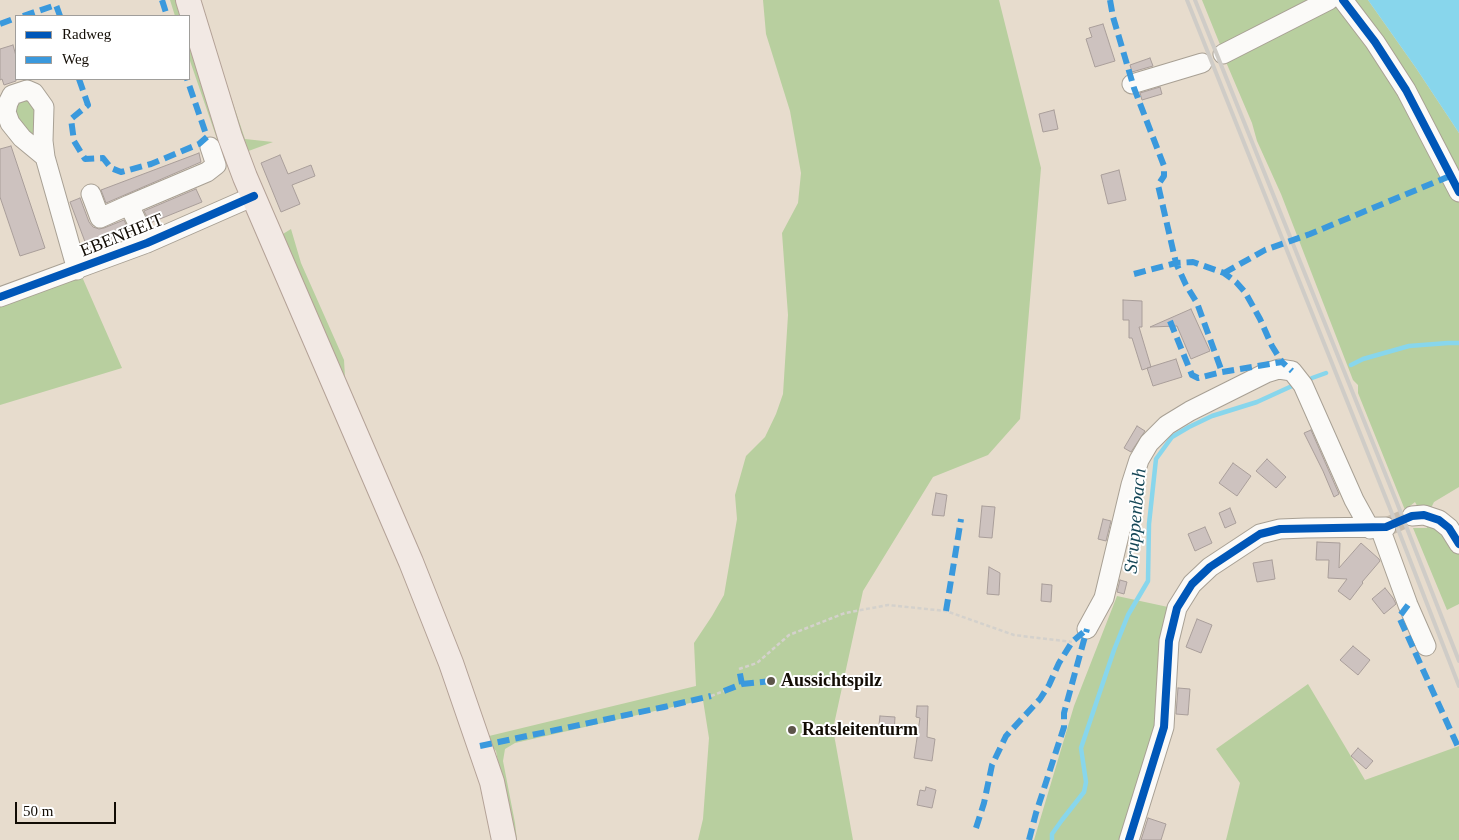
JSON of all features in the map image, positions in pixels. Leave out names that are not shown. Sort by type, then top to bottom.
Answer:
[{"type":"main road","points":[[188,0],[230,137],[411,562],[451,663],[492,782],[504,840]]},
{"type":"street","points":[[1222,54],[1330,0]]},
{"type":"street","points":[[1343,0],[1397,75],[1459,192]]},
{"type":"street","points":[[1132,84],[1202,63]]},
{"type":"street","points":[[91,194],[100,218],[207,172],[216,165],[210,147]]},
{"type":"street","points":[[45,157],[77,270]]},
{"type":"street","name":"EBENHEIT","points":[[0,297],[147,243],[254,196]]},
{"type":"street","points":[[130,205],[147,243]]},
{"type":"street","points":[[1087,629],[1104,598],[1131,486],[1139,460],[1149,443],[1167,425],[1190,411],[1258,377],[1279,369],[1292,371],[1303,385],[1354,500],[1378,528],[1426,646]]},
{"type":"street","points":[[1333,528],[1354,500]]},
{"type":"street","points":[[1412,516],[1424,514],[1439,520],[1449,528],[1459,544]]},
{"type":"street","points":[[1129,840],[1164,727],[1170,641],[1175,616],[1177,608],[1192,584],[1210,567],[1260,534],[1280,530],[1378,528]]},
{"type":"path","points":[[739,669],[757,663],[789,635],[845,613],[888,605],[946,611],[1014,636],[1072,642]]},
{"type":"path","points":[[711,696],[724,691]]},
{"type":"green space","points":[[170,0],[181,0],[186,15],[175,15]]},
{"type":"green space","points":[[763,0],[999,0],[1041,168],[1020,419],[988,455],[933,477],[863,591],[833,729],[853,840],[698,840],[703,819],[709,738],[703,700],[515,743],[505,749],[503,761],[517,840],[512,840],[496,751],[486,740],[278,237],[291,229],[301,263],[344,360],[345,378],[421,556],[462,660],[489,736],[696,686],[694,643],[724,595],[737,519],[735,495],[746,456],[765,437],[783,394],[788,315],[782,233],[798,203],[801,173],[790,111],[766,34]]},
{"type":"green space","points":[[1202,0],[1320,0],[1221,47]]},
{"type":"green space","points":[[1348,0],[1368,0],[1459,133],[1459,180]]},
{"type":"green space","points":[[1334,1],[1403,94],[1459,202],[1459,487],[1434,502],[1430,510],[1420,511],[1415,502],[1405,510],[1358,393],[1358,385],[1353,380],[1281,194],[1257,141],[1252,123],[1226,62]]},
{"type":"green space","points":[[190,27],[224,140],[218,142],[190,61]]},
{"type":"green space","points":[[218,59],[245,139],[273,142],[243,153]]},
{"type":"green space","points":[[25,98],[36,104],[40,136],[33,140],[14,113],[19,100]]},
{"type":"green space","points":[[78,273],[83,279],[122,368],[0,405],[0,301]]},
{"type":"green space","points":[[1426,524],[1449,535],[1459,554],[1459,604],[1447,610],[1413,528],[1427,528]]},
{"type":"green space","points":[[1117,596],[1168,607],[1154,738],[1123,840],[1034,840],[1074,706]]},
{"type":"green space","points":[[1308,684],[1365,780],[1459,746],[1459,840],[1226,840],[1240,783],[1216,749]]},
{"type":"water","points":[[1368,0],[1459,0],[1459,133],[1416,68]]},
{"type":"building","points":[[1103,24],[1115,61],[1095,67],[1086,39],[1092,37],[1089,28]]},
{"type":"building","points":[[13,45],[15,52],[16,81],[4,85],[2,79],[0,80],[0,49]]},
{"type":"building","points":[[1150,58],[1153,66],[1132,72],[1130,65]]},
{"type":"building","points":[[1160,87],[1162,94],[1142,100],[1140,93]]},
{"type":"building","points":[[1054,110],[1058,129],[1043,132],[1039,114]]},
{"type":"building","points":[[11,146],[45,248],[20,256],[0,197],[0,149]]},
{"type":"building","points":[[199,153],[201,162],[106,203],[101,190]]},
{"type":"building","points":[[280,155],[288,174],[311,165],[315,176],[292,185],[300,204],[281,212],[261,163]]},
{"type":"building","points":[[1119,170],[1126,200],[1108,204],[1101,175]]},
{"type":"building","points":[[196,189],[202,202],[150,223],[144,211]]},
{"type":"building","points":[[80,198],[89,222],[93,227],[104,228],[124,220],[129,231],[87,247],[70,202]]},
{"type":"building","points":[[1123,300],[1142,301],[1142,327],[1139,327],[1151,367],[1142,370],[1132,338],[1129,338],[1129,320],[1123,320]]},
{"type":"building","points":[[1191,309],[1210,351],[1191,359],[1177,326],[1150,327]]},
{"type":"building","points":[[1176,359],[1182,377],[1153,386],[1147,368]]},
{"type":"building","points":[[1137,426],[1145,431],[1131,452],[1124,448]]},
{"type":"building","points":[[1311,430],[1339,494],[1334,497],[1304,433]]},
{"type":"building","points":[[1267,459],[1286,477],[1276,488],[1256,471]]},
{"type":"building","points":[[1233,463],[1251,476],[1237,496],[1219,483]]},
{"type":"building","points":[[936,493],[947,495],[944,516],[932,515]]},
{"type":"building","points":[[982,506],[995,507],[992,538],[979,537]]},
{"type":"building","points":[[1230,508],[1236,523],[1225,528],[1219,513]]},
{"type":"building","points":[[1103,519],[1111,521],[1106,541],[1098,539]]},
{"type":"building","points":[[1205,527],[1212,543],[1195,551],[1188,534]]},
{"type":"building","points":[[1317,542],[1340,543],[1339,568],[1361,543],[1379,559],[1380,561],[1350,600],[1338,591],[1347,579],[1328,578],[1329,560],[1316,560]]},
{"type":"building","points":[[1272,560],[1275,579],[1257,582],[1253,563]]},
{"type":"building","points":[[989,567],[1000,573],[999,595],[987,594]]},
{"type":"building","points":[[1120,580],[1127,582],[1124,594],[1117,592]]},
{"type":"building","points":[[1042,584],[1052,585],[1051,602],[1041,601]]},
{"type":"building","points":[[1385,588],[1396,604],[1384,614],[1372,599]]},
{"type":"building","points":[[1197,619],[1212,625],[1201,653],[1186,647]]},
{"type":"building","points":[[1353,646],[1370,660],[1358,675],[1340,660]]},
{"type":"building","points":[[1178,688],[1190,689],[1188,715],[1176,714]]},
{"type":"building","points":[[917,706],[928,706],[927,737],[935,739],[932,761],[914,758],[920,718],[916,717]]},
{"type":"building","points":[[880,716],[895,717],[894,734],[878,733]]},
{"type":"building","points":[[1358,748],[1373,761],[1366,769],[1351,756]]},
{"type":"building","points":[[926,787],[936,790],[932,808],[917,805],[920,790],[925,791]]},
{"type":"building","points":[[1148,818],[1166,824],[1161,840],[1141,840]]},
{"type":"waterway","name":"Struppenbach","points":[[1351,365],[1363,359],[1409,346],[1459,343]]},
{"type":"waterway","name":"Struppenbach","points":[[1312,378],[1326,373]]},
{"type":"waterway","name":"Struppenbach","points":[[1052,840],[1052,834],[1084,792],[1086,782],[1081,748],[1114,650],[1128,615],[1148,581],[1149,524],[1156,459],[1172,437],[1189,427],[1212,416],[1257,402],[1292,386]]},
{"type":"tunnel","points":[[1386,527],[1412,516]]},
{"type":"railway","points":[[1187,0],[1459,686]]},
{"type":"railway","points":[[1195,0],[1459,661]]},
{"type":"marked path","points":[[162,0],[167,15]]},
{"type":"marked path","points":[[1110,0],[1113,17],[1134,88],[1164,166],[1164,176],[1158,185],[1176,263],[1197,303],[1222,372]]},
{"type":"marked path","points":[[26,15],[56,5],[60,15]]},
{"type":"marked path","points":[[0,24],[15,18]]},
{"type":"marked path","points":[[79,80],[88,105],[71,119],[74,141],[85,159],[103,158],[111,168],[121,172],[151,164],[199,144],[207,137],[187,80]]},
{"type":"marked path","points":[[1224,273],[1265,250],[1310,234],[1450,176]]},
{"type":"marked path","points":[[1134,274],[1176,263],[1193,262],[1224,273],[1245,292],[1282,362]]},
{"type":"marked path","points":[[1170,321],[1192,375],[1198,378],[1282,362],[1292,371]]},
{"type":"marked path","points":[[946,611],[961,519]]},
{"type":"marked path","points":[[1408,605],[1399,617],[1459,749]]},
{"type":"marked path","points":[[976,828],[984,803],[992,765],[1006,736],[1040,699],[1072,642],[1087,629]]},
{"type":"marked path","points":[[1029,840],[1064,727],[1064,713],[1087,629]]},
{"type":"marked path","points":[[724,691],[742,684],[739,669]]},
{"type":"marked path","points":[[742,684],[771,681]]},
{"type":"marked path","points":[[480,746],[711,696]]},
{"type":"cycle path","points":[[1343,0],[1375,42],[1406,90],[1459,192]]},
{"type":"cycle path","points":[[0,297],[147,243],[254,196]]},
{"type":"cycle path","points":[[1129,840],[1164,727],[1169,641],[1177,608],[1192,584],[1210,567],[1260,534],[1280,529],[1386,527],[1412,516],[1424,515],[1439,520],[1449,528],[1459,544]]},
{"type":"place","name":"Aussichtspilz","points":[[771,681]]},
{"type":"place","name":"Ratsleitenturm","points":[[792,730]]}]
